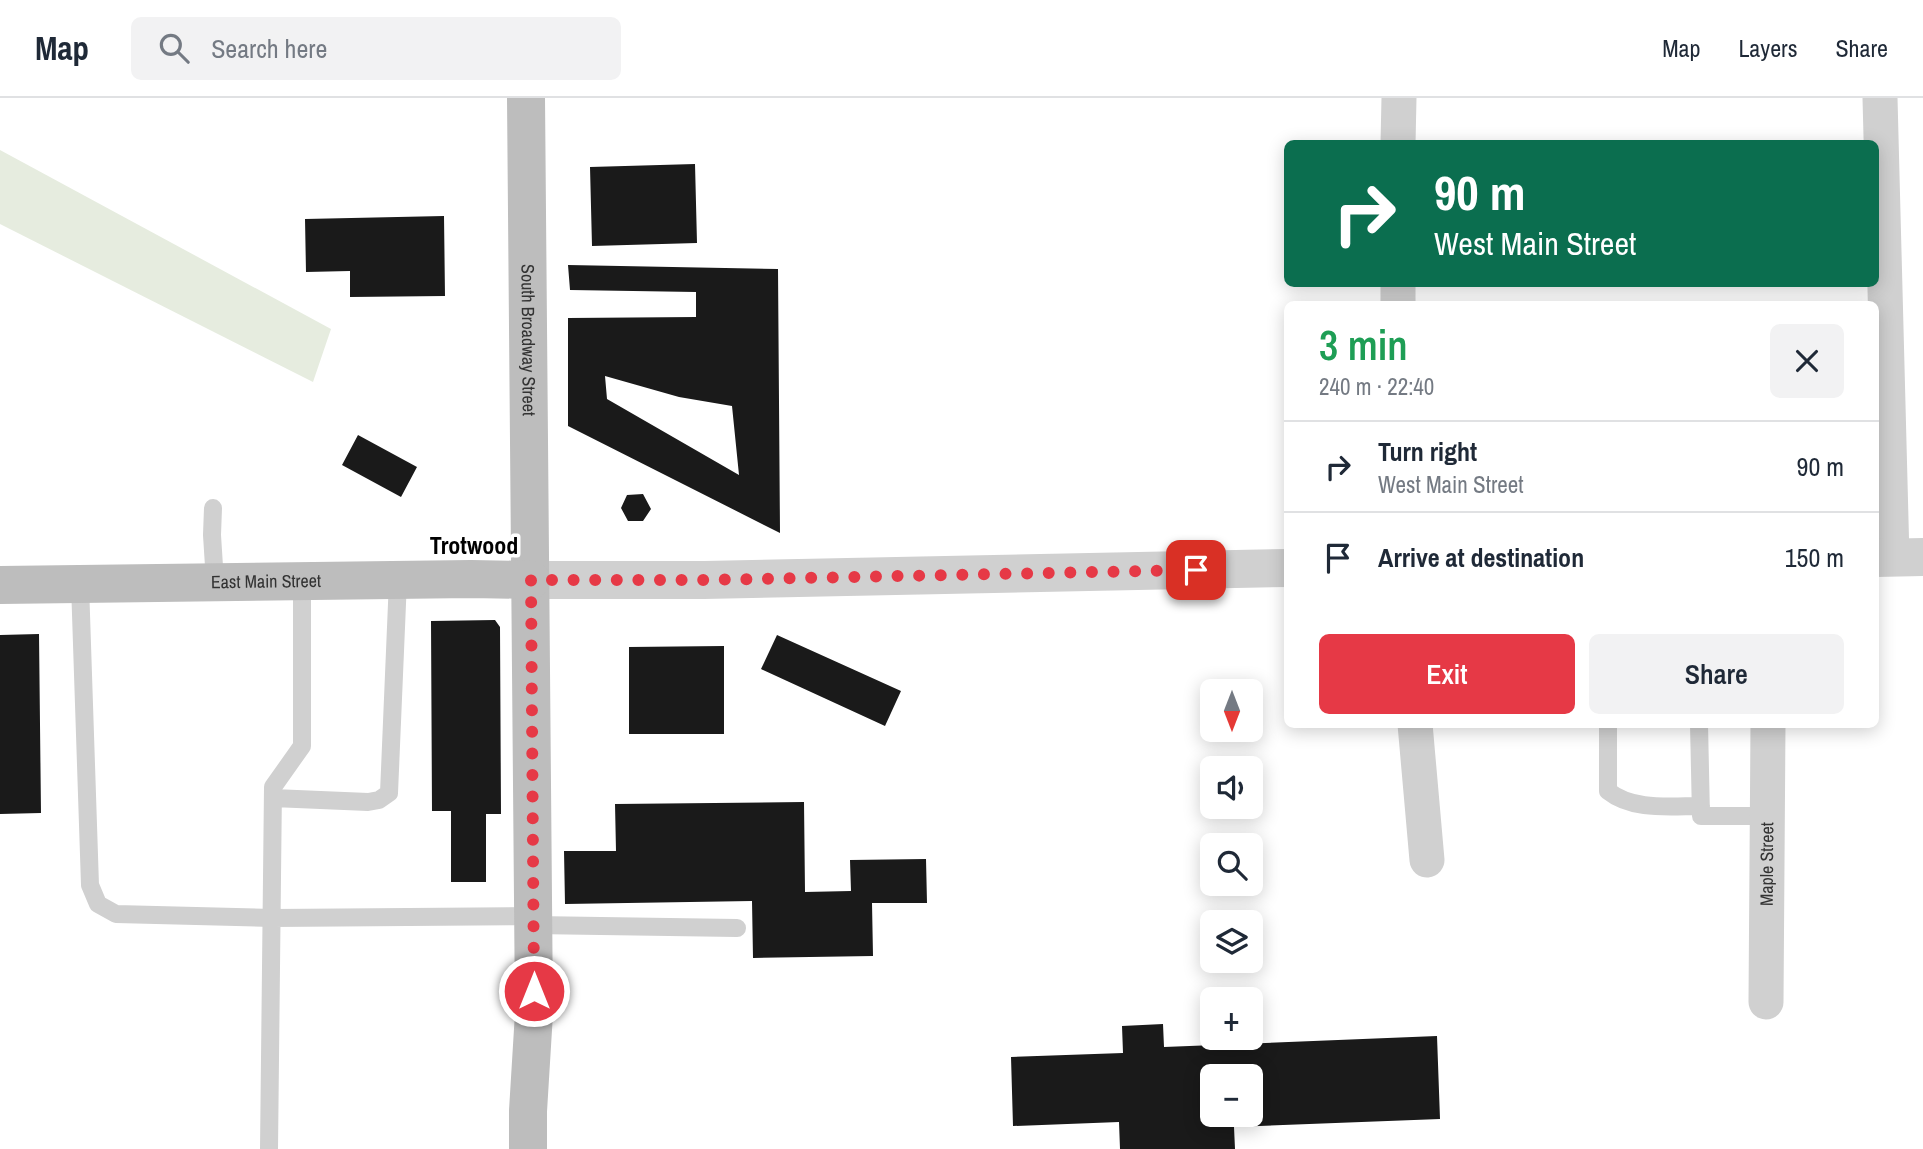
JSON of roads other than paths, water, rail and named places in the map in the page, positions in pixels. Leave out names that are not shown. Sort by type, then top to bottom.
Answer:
[{"type":"main road","name":"South Broadway Street","points":[[526,98],[534,1013],[528,1149]]},
{"type":"main road","name":"East Main Street","points":[[0,585],[531,580]]},
{"type":"street","points":[[1398,140],[1399,98]]},
{"type":"street","points":[[1880,98],[1881,308],[1897,557]]},
{"type":"street","points":[[531,580],[704,580],[1284,568]]},
{"type":"street","points":[[1415,728],[1427,860]]},
{"type":"street","name":"Maple Street","points":[[1766,1002],[1768,728]]},
{"type":"lane","points":[[213,508],[215,582]]},
{"type":"lane","points":[[273,798],[368,802],[379,800],[389,793],[398,580]]},
{"type":"lane","points":[[269,1149],[273,787],[302,746],[302,582]]},
{"type":"lane","points":[[80,584],[90,885],[98,904],[116,914],[533,921],[737,928]]},
{"type":"lane","points":[[1608,728],[1608,791],[1618,799],[1651,806],[1701,806]]},
{"type":"lane","points":[[1699,728],[1701,816],[1767,816]]},
{"type":"district","name":"Trotwood","points":[[474,546]]}]
